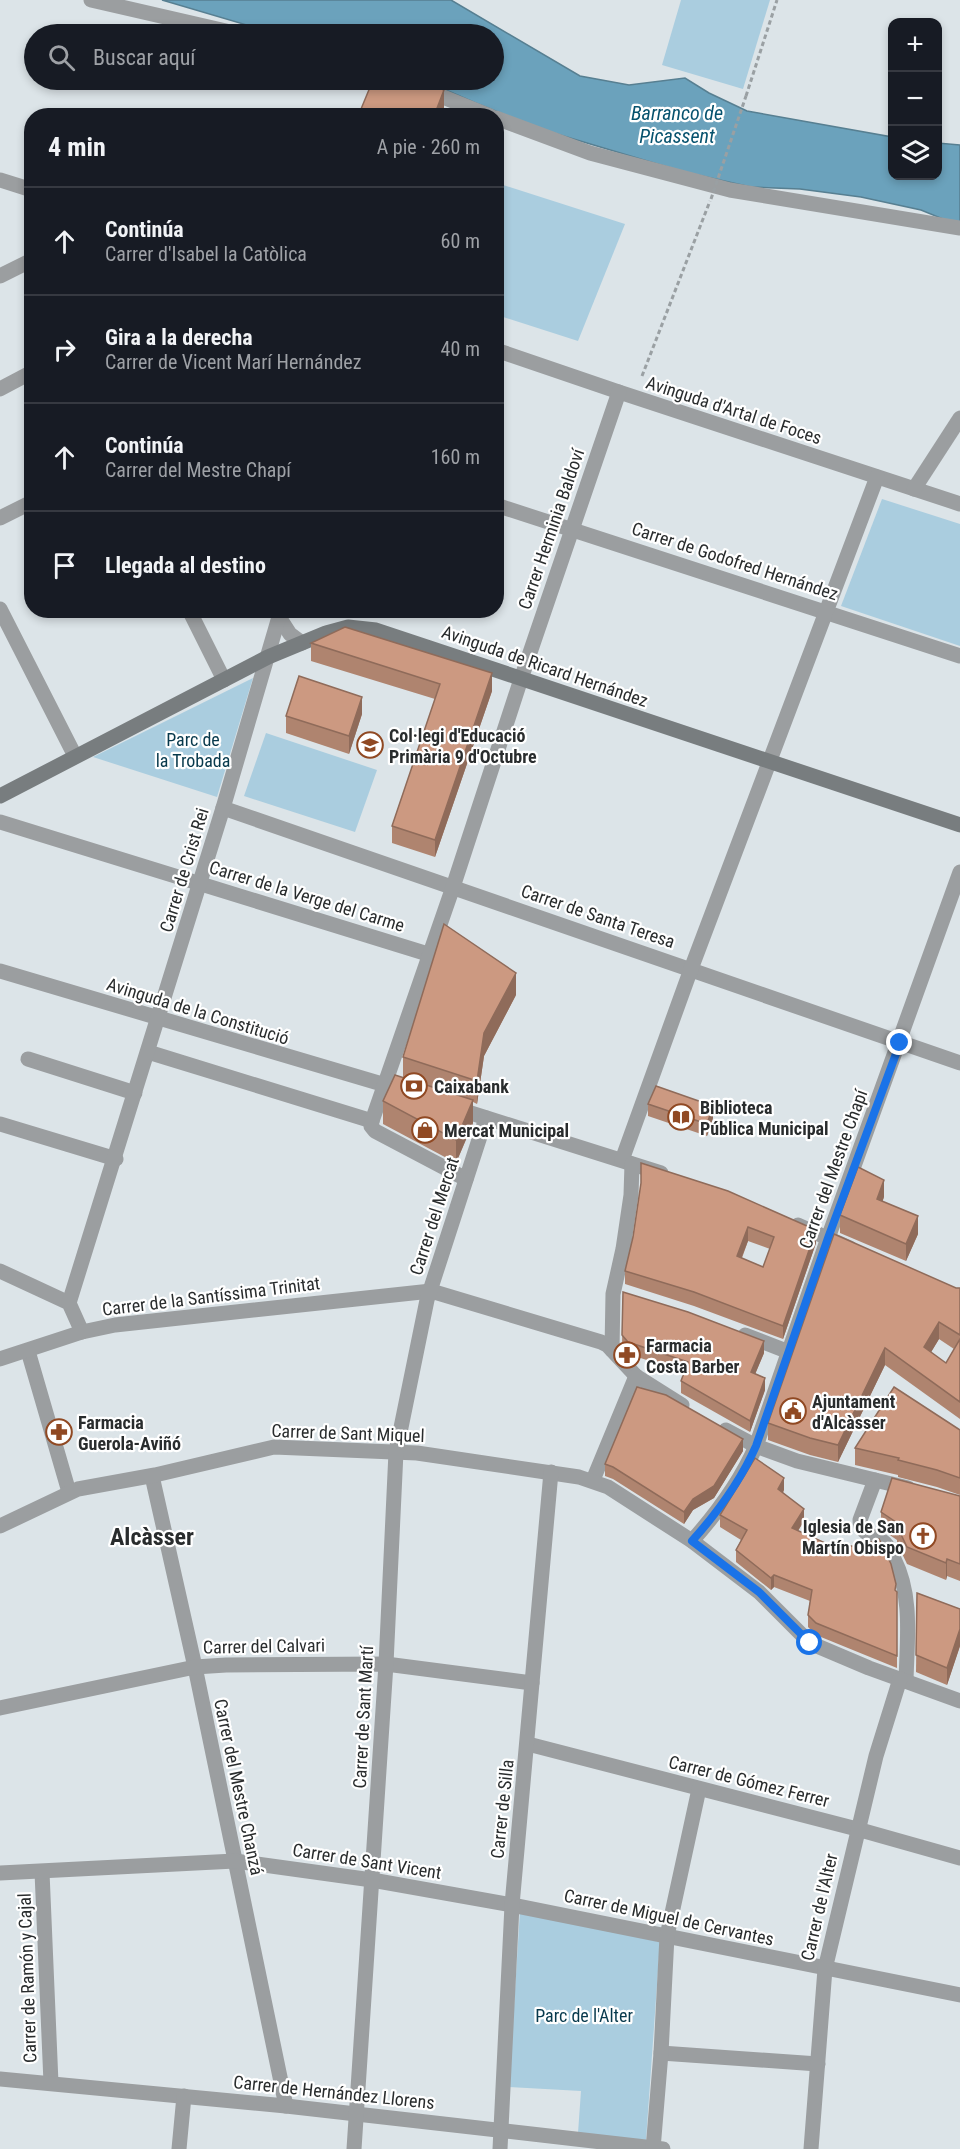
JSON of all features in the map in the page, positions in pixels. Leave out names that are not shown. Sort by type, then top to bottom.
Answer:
[{"type":"street","points":[[91,0],[195,24]]},
{"type":"street","points":[[426,90],[470,108]]},
{"type":"street","points":[[504,121],[590,153],[730,190],[960,228]]},
{"type":"street","points":[[0,180],[24,188]]},
{"type":"street","points":[[0,276],[24,264]]},
{"type":"street","name":"Avinguda d'Artal de Foces","points":[[504,353],[960,504]]},
{"type":"street","points":[[0,388],[24,376]]},
{"type":"street","name":"Carrer Herminia Baldoví","points":[[372,1120],[386,1086],[520,679],[619,392]]},
{"type":"street","points":[[914,489],[960,418]]},
{"type":"street","points":[[612,1350],[611,1331],[619,1293],[631,1195],[627,1162],[691,969],[877,477]]},
{"type":"street","points":[[0,518],[24,506]]},
{"type":"street","name":"Carrer de Godofred Hernández","points":[[504,508],[960,656]]},
{"type":"street","points":[[0,609],[75,756]]},
{"type":"street","points":[[193,618],[224,680]]},
{"type":"street","name":"Carrer de Crist Rei","points":[[69,1304],[116,1159],[279,618]]},
{"type":"street","points":[[282,618],[290,634],[302,643]]},
{"type":"street","name":"Avinguda de Ricard Hernández","points":[[0,796],[268,657],[348,627],[376,630],[960,825]]},
{"type":"street","name":"Carrer de Santa Teresa","points":[[223,808],[960,1063]]},
{"type":"street","name":"Carrer de la Verge del Carme","points":[[0,822],[430,955]]},
{"type":"street","name":"Carrer del Mestre Chapí","points":[[692,1541],[708,1523],[750,1461],[960,872]]},
{"type":"street","name":"Avinguda de la Constitució","points":[[0,971],[423,1097]]},
{"type":"street","points":[[148,1052],[372,1120],[371,1126],[375,1131],[466,1179]]},
{"type":"street","points":[[28,1059],[135,1094]]},
{"type":"street","points":[[444,1104],[673,1177]]},
{"type":"street","name":"Carrer del Mercat","points":[[430,1291],[486,1118]]},
{"type":"street","points":[[0,1124],[116,1159]]},
{"type":"street","points":[[785,1219],[869,1256]]},
{"type":"street","points":[[0,1271],[69,1304],[82,1332]]},
{"type":"street","points":[[430,1291],[592,1338],[608,1345],[616,1357],[636,1376],[694,1412]]},
{"type":"street","name":"Carrer de la Santíssima Trinitat","points":[[0,1359],[82,1332],[115,1325],[430,1291]]},
{"type":"street","name":"Carrer de Sant Martí","points":[[354,2149],[386,1665],[396,1452],[430,1291]]},
{"type":"street","points":[[727,1328],[789,1352]]},
{"type":"street","points":[[28,1351],[69,1492]]},
{"type":"street","points":[[593,1480],[636,1376]]},
{"type":"street","points":[[713,1423],[756,1446],[797,1461],[924,1493]]},
{"type":"street","name":"Carrer de Sant Miquel","points":[[0,1526],[69,1492],[152,1476],[274,1447],[417,1453],[551,1472],[593,1480],[608,1487],[692,1541],[759,1592],[810,1643],[960,1701]]},
{"type":"street","name":"Carrer de Silla","points":[[500,2149],[512,1905],[551,1472]]},
{"type":"street","name":"Carrer del Mestre Chanzá","points":[[152,1476],[195,1667],[286,2106]]},
{"type":"street","name":"Carrer de l'Alter","points":[[811,2149],[825,1969],[876,1756],[903,1680],[905,1586],[895,1560],[884,1542],[863,1531],[860,1525],[875,1480]]},
{"type":"street","name":"Carrer del Calvari","points":[[0,1708],[195,1667],[225,1665],[386,1665],[532,1683]]},
{"type":"street","name":"Carrer de Gómez Ferrer","points":[[528,1744],[960,1858]]},
{"type":"street","points":[[656,2149],[667,1936],[699,1789]]},
{"type":"street","name":"Carrer de Sant Vicent","points":[[0,1873],[235,1861],[512,1905]]},
{"type":"street","name":"Carrer de Ramón y Cajal","points":[[42,1872],[51,2083]]},
{"type":"street","name":"Carrer de Miguel de Cervantes","points":[[512,1905],[960,1995]]},
{"type":"street","points":[[662,2053],[818,2064]]},
{"type":"street","name":"Carrer de Hernández Llorens","points":[[0,2079],[286,2106],[501,2129],[656,2149]]},
{"type":"street","points":[[179,2149],[184,2096]]},
{"type":"path","points":[[642,376],[711,199],[777,0]]},
{"type":"green space","points":[[681,0],[770,0],[743,89],[662,65]]},
{"type":"green space","points":[[504,185],[625,224],[578,341],[504,317]]},
{"type":"green space","points":[[882,499],[960,524],[960,646],[841,606]]},
{"type":"green space","name":"Parc de la Trobada","points":[[253,678],[217,797],[93,757]]},
{"type":"green space","points":[[266,733],[377,770],[355,832],[244,796]]},
{"type":"green space","name":"Parc de l'Alter","points":[[520,1911],[660,1942],[646,2140],[578,2133],[581,2091],[509,2087]]},
{"type":"water","name":"Barranco de Picassent","points":[[162,0],[451,0],[492,24],[243,24]]},
{"type":"water","name":"Barranco de Picassent","points":[[504,31],[580,76],[629,85],[685,78],[709,93],[747,111],[888,136],[888,180],[942,180],[942,143],[960,145],[960,226],[921,210],[861,197],[800,189],[751,187],[684,172],[540,129],[504,114],[504,108],[488,108],[446,90],[504,90]]},
{"type":"building","points":[[369,90],[444,90],[437,108],[361,108]]},
{"type":"building","points":[[345,627],[492,673],[435,840],[392,826],[440,684],[311,643]]},
{"type":"building","points":[[299,676],[362,697],[349,736],[286,716]]},
{"type":"building","points":[[444,924],[516,973],[484,1033],[477,1081],[403,1057]]},
{"type":"building","points":[[395,1075],[473,1100],[456,1140],[383,1101]]},
{"type":"building","points":[[656,1086],[713,1106],[707,1124],[648,1104]]},
{"type":"building","points":[[641,1163],[728,1191],[816,1230],[783,1326],[694,1292],[625,1271],[641,1183]],"holes":[[[748,1227],[774,1237],[763,1267],[737,1256]]]},
{"type":"building","points":[[858,1167],[884,1180],[877,1199],[918,1216],[906,1244],[840,1215]]},
{"type":"building","points":[[834,1234],[960,1288],[960,1335],[939,1322],[924,1347],[946,1363],[960,1339],[960,1402],[885,1348],[838,1445],[768,1423]]},
{"type":"building","points":[[623,1292],[688,1312],[764,1341],[751,1372],[765,1378],[750,1421],[681,1381],[688,1362],[628,1342],[622,1335]]},
{"type":"building","points":[[637,1387],[666,1395],[743,1439],[714,1486],[693,1499],[684,1512],[605,1464]]},
{"type":"building","points":[[894,1387],[960,1430],[960,1478],[898,1460],[899,1458],[855,1448]]},
{"type":"building","points":[[755,1458],[784,1478],[778,1489],[804,1509],[792,1528],[825,1543],[860,1547],[879,1539],[891,1564],[896,1584],[897,1656],[816,1623],[808,1615],[812,1590],[774,1575],[771,1578],[736,1550],[747,1530],[720,1515]]},
{"type":"building","name":"Iglesia de San Martín Obispo","points":[[892,1478],[960,1496],[960,1564],[947,1559],[946,1563],[907,1547],[897,1526],[899,1524],[881,1512]]},
{"type":"building","points":[[917,1593],[960,1609],[960,1629],[947,1668],[916,1655]]},
{"type":"place","name":"Col·legi d'Educació Primària 9 d'Octubre","points":[[370,745]]},
{"type":"place","name":"Caixabank","points":[[414,1086]]},
{"type":"place","name":"Biblioteca Pública Municipal","points":[[681,1117]]},
{"type":"place","name":"Mercat Municipal","points":[[425,1130]]},
{"type":"place","name":"Farmacia Costa Barber","points":[[627,1355]]},
{"type":"place","name":"Ajuntament d'Alcàsser","points":[[793,1411]]},
{"type":"place","name":"Farmacia Guerola-Aviñó","points":[[59,1432]]},
{"type":"place","name":"Iglesia de San Martín Obispo","points":[[923,1536]]},
{"type":"district","name":"Alcàsser","points":[[152,1537]]},
{"type":"route","points":[[810,1643],[759,1592],[692,1541],[708,1523],[750,1461],[828,1238],[900,1043]]}]
